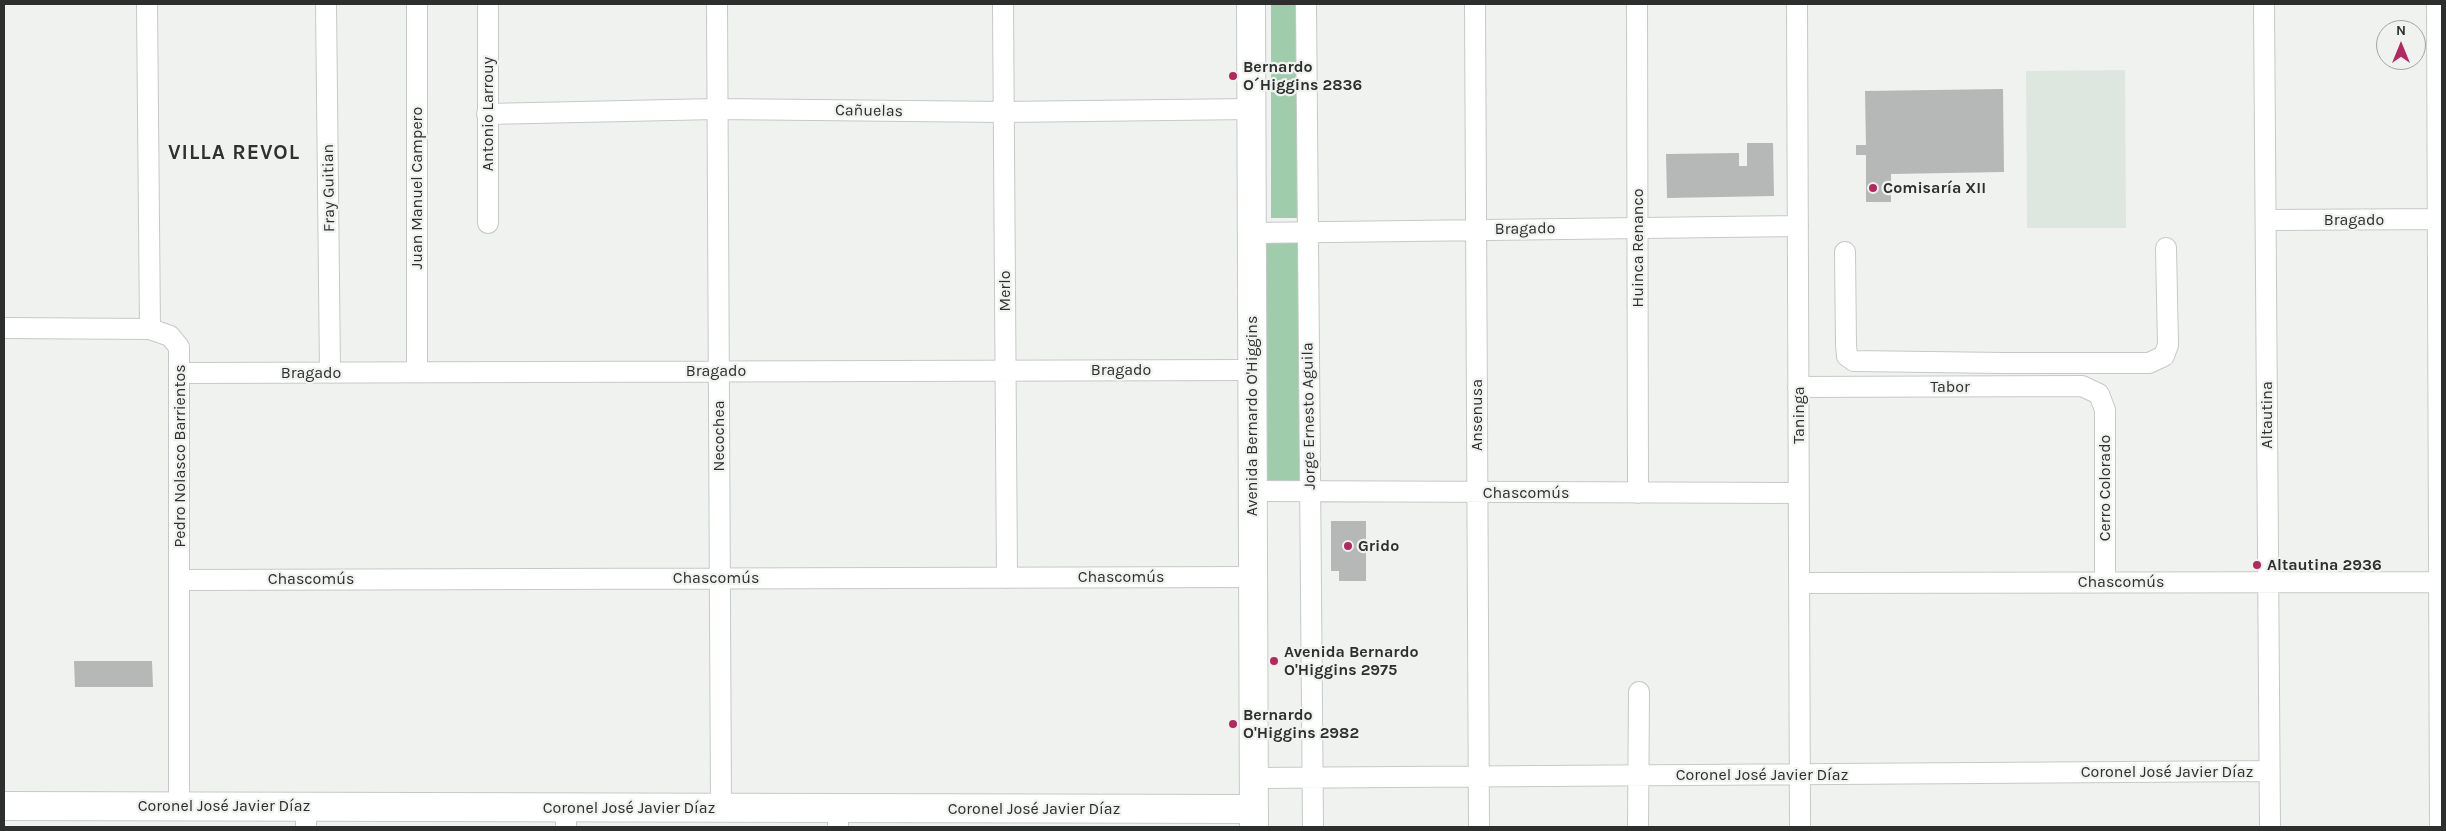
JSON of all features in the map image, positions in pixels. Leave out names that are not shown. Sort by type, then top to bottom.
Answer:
[{"type":"main road","name":"Avenida Bernardo O'Higgins","points":[[1251,4],[1254,818]]},
{"type":"main road","name":"Coronel José Javier Díaz","points":[[4,806],[179,806],[306,817],[566,817],[721,808],[838,818],[1254,818]]},
{"type":"street","points":[[4,328],[150,329],[147,4]]},
{"type":"street","name":"Fray Guitian","points":[[326,4],[330,373]]},
{"type":"street","name":"Juan Manuel Campero","points":[[417,4],[417,372]]},
{"type":"street","name":"Antonio Larrouy","points":[[488,4],[488,223]]},
{"type":"street","name":"Necochea","points":[[717,4],[721,808]]},
{"type":"street","name":"Merlo","points":[[1003,4],[1007,578]]},
{"type":"street","name":"Jorge Ernesto Aguila","points":[[1306,4],[1313,827]]},
{"type":"street","name":"Ansenusa","points":[[1476,4],[1479,827]]},
{"type":"street","name":"Huinca Renanco","points":[[1637,4],[1638,493]]},
{"type":"street","name":"Taninga","points":[[1797,4],[1800,827]]},
{"type":"street","name":"Altautina","points":[[2264,4],[2270,827]]},
{"type":"street","points":[[2437,4],[2440,219],[2440,827]]},
{"type":"street","name":"Cañuelas","points":[[487,114],[717,109],[1004,112],[1251,109]]},
{"type":"street","name":"Bragado","points":[[2266,220],[2440,219]]},
{"type":"street","name":"Bragado","points":[[1252,233],[1798,226]]},
{"type":"street","points":[[1844,252],[1847,356],[1854,361],[2149,362],[2164,356],[2168,345],[2166,248]]},
{"type":"street","name":"Pedro Nolasco Barrientos","points":[[150,329],[170,336],[179,347],[179,806]]},
{"type":"street","points":[[2003,363],[2004,386]]},
{"type":"street","name":"Bragado","points":[[180,373],[1252,370]]},
{"type":"street","name":"Tabor","points":[[1798,387],[2082,386],[2099,394]]},
{"type":"street","name":"Cerro Colorado","points":[[2099,394],[2105,410],[2105,582]]},
{"type":"street","name":"Chascomús","points":[[1253,491],[1799,493]]},
{"type":"street","name":"Chascomús","points":[[180,580],[1253,577]]},
{"type":"street","name":"Chascomús","points":[[1799,583],[2440,582]]},
{"type":"street","points":[[1638,827],[1639,692]]},
{"type":"street","name":"Coronel José Javier Díaz","points":[[1254,778],[2269,771]]},
{"type":"shaded area","points":[[2125,70],[2126,228],[2027,228],[2026,71]]},
{"type":"green space","points":[[1271,4],[1303,4],[1303,218],[1271,218]]},
{"type":"green space","points":[[1263,238],[1301,238],[1303,487],[1262,487]]},
{"type":"building","points":[[2003,89],[2004,172],[1891,174],[1891,202],[1866,202],[1866,155],[1856,155],[1856,145],[1866,145],[1865,91]]},
{"type":"building","points":[[1747,143],[1773,143],[1774,196],[1667,198],[1666,154],[1739,153],[1739,166],[1747,166]]},
{"type":"building","name":"Grido","points":[[1331,521],[1366,521],[1366,581],[1339,581],[1339,571],[1331,571]]},
{"type":"building","points":[[74,661],[152,661],[153,687],[75,687]]},
{"type":"place","name":"Bernardo O´Higgins 2836","points":[[1233,76]]},
{"type":"place","name":"Comisaría XII","points":[[1873,188]]},
{"type":"place","name":"Grido","points":[[1348,546]]},
{"type":"place","name":"Altautina 2936","points":[[2257,565]]},
{"type":"place","name":"Avenida Bernardo O'Higgins 2975","points":[[1274,661]]},
{"type":"place","name":"Bernardo O'Higgins 2982","points":[[1233,724]]},
{"type":"district","name":"VILLA REVOL","points":[[234,153]]}]
